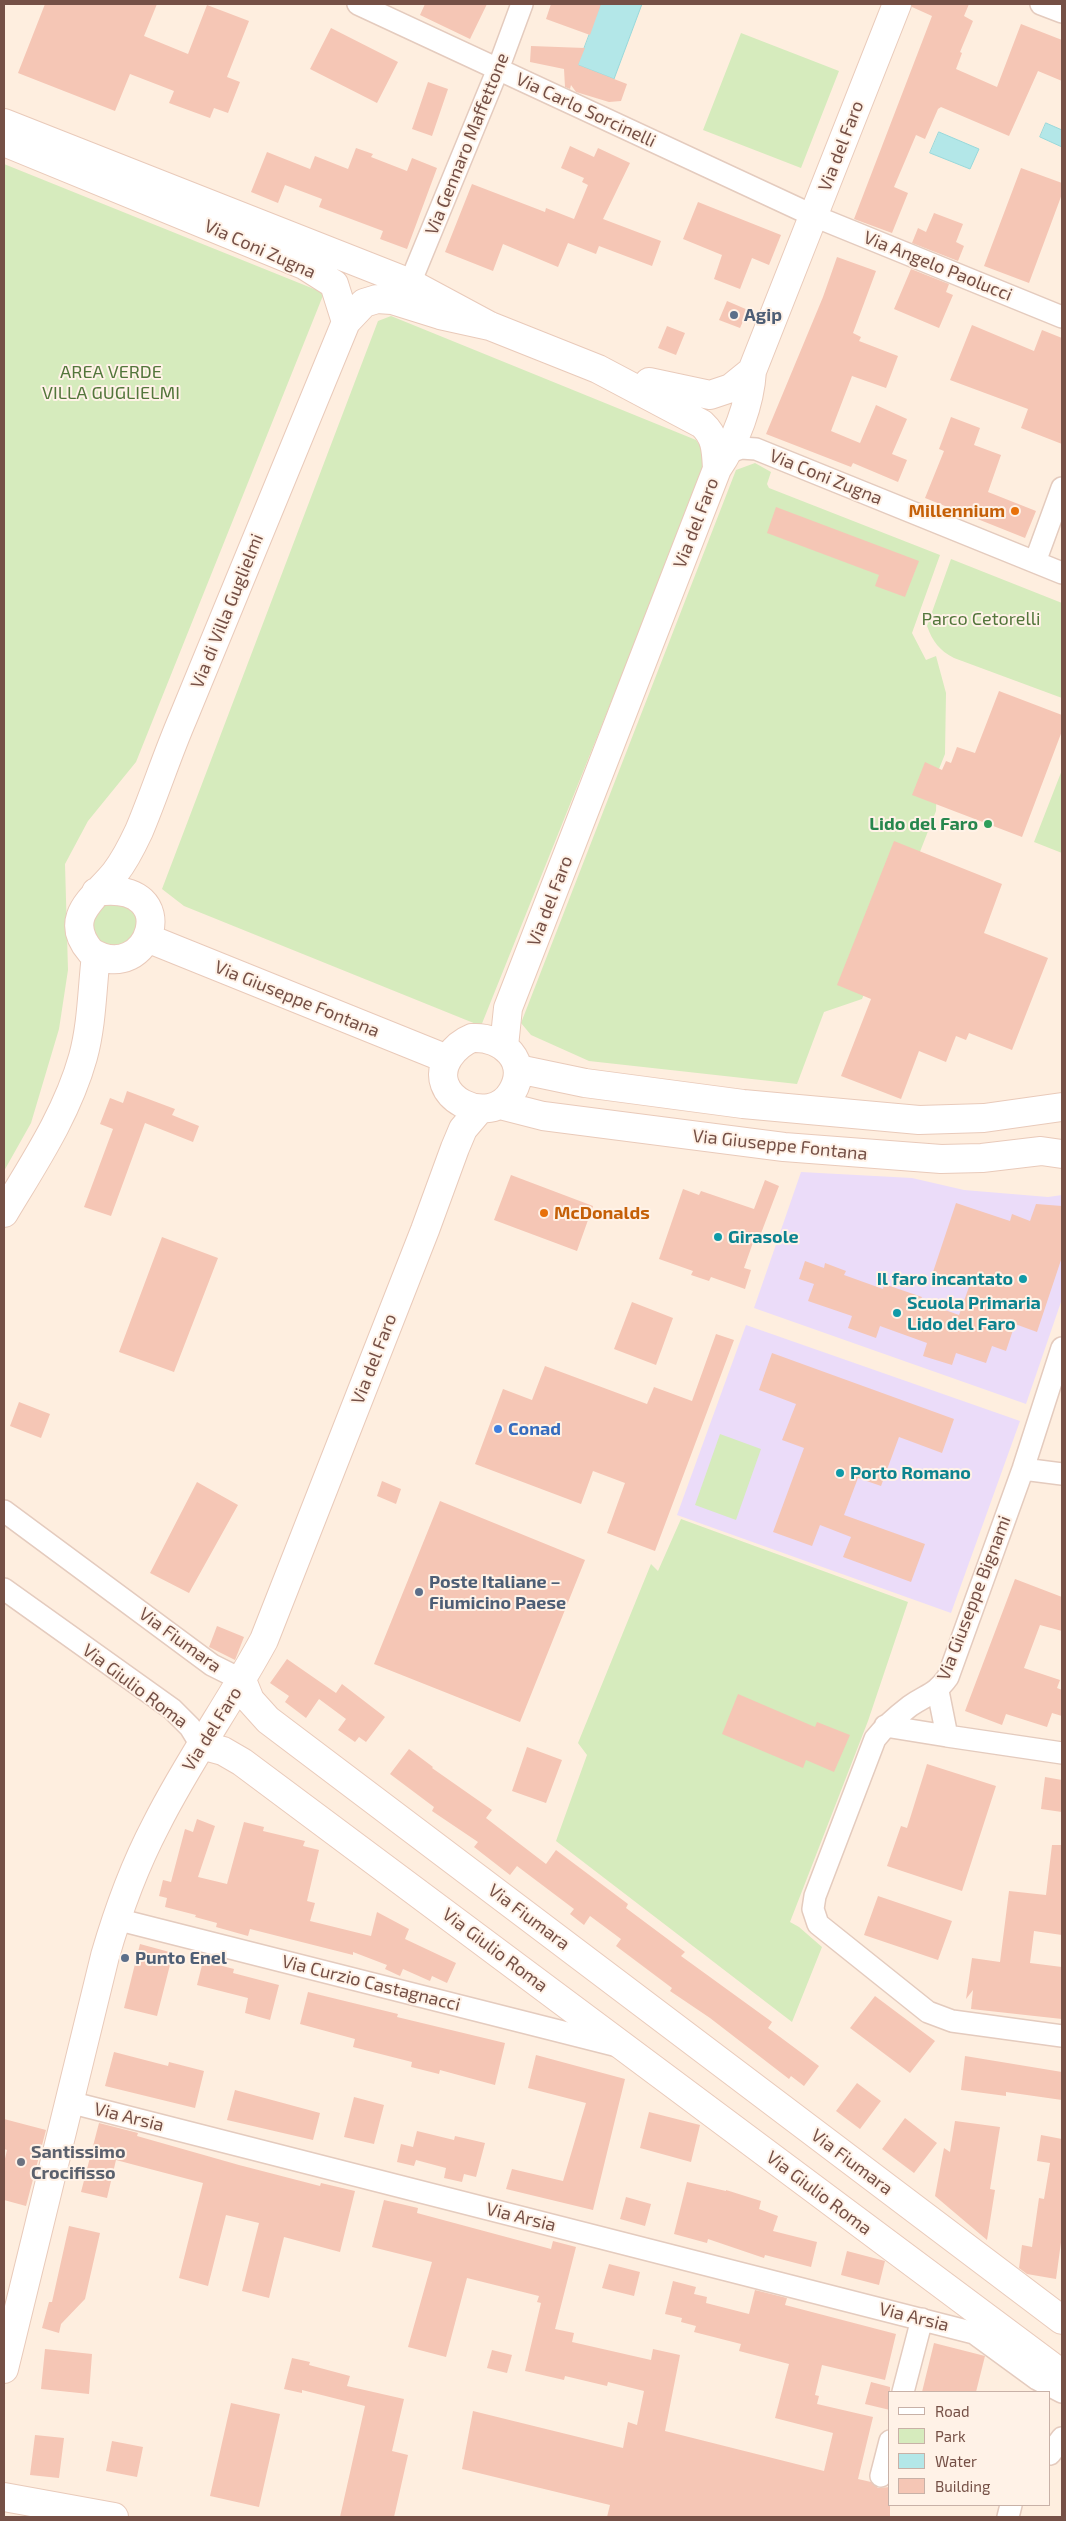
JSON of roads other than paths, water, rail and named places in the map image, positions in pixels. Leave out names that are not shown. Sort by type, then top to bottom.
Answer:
[{"type":"street","name":"Via Carlo Sorcinelli","points":[[358,4],[814,216]]},
{"type":"street","name":"Via Gennaro Maffettone","points":[[410,283],[498,69],[522,4]]},
{"type":"street","name":"Via del Faro","points":[[504,1046],[508,1008],[751,390],[752,371],[897,4]]},
{"type":"street","points":[[1041,4],[1062,12]]},
{"type":"street","name":"Via Coni Zugna","points":[[4,122],[311,242],[410,283],[490,326],[598,369],[702,424],[711,433],[722,461],[741,448],[756,449],[1062,573]]},
{"type":"street","name":"Via Coni Zugna","points":[[4,142],[304,265],[334,284],[346,322],[364,303],[377,298],[392,300],[440,315],[490,326]]},
{"type":"street","name":"Via Angelo Paolucci","points":[[814,216],[1062,317]]},
{"type":"street","name":"Via di Villa Guglielmi","points":[[96,892],[119,868],[134,843],[182,720],[346,322]]},
{"type":"street","name":"Via Coni Zugna","points":[[598,369],[684,391],[710,395],[731,388],[752,371]]},
{"type":"street","points":[[1035,562],[1062,488]]},
{"type":"street","points":[[121,890],[138,898],[146,907],[149,915],[147,938],[141,948],[126,957],[111,959],[96,955],[86,947],[80,929],[81,912],[96,892],[121,890]]},
{"type":"street","name":"Via Giuseppe Fontana","points":[[147,938],[447,1059]]},
{"type":"street","points":[[4,1214],[44,1146],[75,1081],[88,1032],[96,955]]},
{"type":"street","points":[[472,1038],[485,1038],[504,1046],[514,1056],[518,1069],[512,1093],[490,1107],[459,1102],[449,1093],[443,1077],[447,1059],[460,1044],[472,1038]]},
{"type":"street","name":"Via Giuseppe Fontana","points":[[518,1069],[579,1082],[733,1103],[919,1120],[984,1118],[1062,1107]]},
{"type":"street","name":"Via del Faro","points":[[4,2369],[116,1919],[131,1878],[155,1825],[201,1745],[242,1680],[269,1627],[457,1143],[463,1129],[490,1107]]},
{"type":"street","name":"Via Giuseppe Fontana","points":[[490,1107],[543,1116],[784,1147],[940,1159],[982,1158],[1041,1151],[1062,1154]]},
{"type":"street","name":"Via Giuseppe Bignami","points":[[1062,1348],[1023,1468],[948,1677],[938,1691],[912,1705],[885,1726],[875,1739],[815,1896],[813,1909],[818,1924],[928,2012],[952,2021],[1062,2036]]},
{"type":"street","points":[[1023,1468],[1062,1474]]},
{"type":"street","name":"Via Fiumara","points":[[4,1511],[216,1668],[242,1680],[250,1700],[268,1720],[1062,2320]]},
{"type":"street","name":"Via Giulio Roma","points":[[4,1589],[172,1709],[190,1727],[201,1745],[223,1751],[242,1762],[626,2048],[980,2325]]},
{"type":"street","points":[[938,1691],[947,1736]]},
{"type":"street","points":[[885,1726],[1062,1753]]},
{"type":"street","name":"Via Curzio Castagnacci","points":[[116,1919],[626,2048]]},
{"type":"street","name":"Via Arsia","points":[[69,2102],[922,2319],[980,2325],[1062,2374]]},
{"type":"street","points":[[903,2391],[922,2319]]},
{"type":"street","name":"Via Arsia","points":[[980,2325],[1037,2379],[1062,2392]]},
{"type":"street","points":[[1051,2453],[1062,2438]]},
{"type":"street","points":[[881,2476],[888,2450]]},
{"type":"street","points":[[4,2497],[114,2517]]},
{"type":"water","points":[[601,4],[642,4],[614,79],[578,65]]},
{"type":"water","points":[[1046,123],[1062,130],[1062,147],[1040,137]]},
{"type":"water","points":[[939,132],[979,149],[970,169],[930,153]]},
{"type":"place","name":"Agip","points":[[734,315]]},
{"type":"place","name":"Millennium","points":[[1015,511]]},
{"type":"place","name":"Lido del Faro","points":[[988,824]]},
{"type":"place","name":"McDonalds","points":[[544,1213]]},
{"type":"place","name":"Girasole","points":[[718,1237]]},
{"type":"place","name":"Il faro incantato","points":[[1023,1279]]},
{"type":"place","name":"Scuola Primaria Lido del Faro","points":[[897,1313]]},
{"type":"place","name":"Conad","points":[[498,1429]]},
{"type":"place","name":"Porto Romano","points":[[840,1473]]},
{"type":"place","name":"Poste Italiane – Fiumicino Paese","points":[[419,1592]]},
{"type":"place","name":"Punto Enel","points":[[125,1958]]},
{"type":"place","name":"Santissimo Crocifisso","points":[[21,2162]]},
{"type":"park label","name":"AREA VERDE VILLA GUGLIELMI","points":[[111,382]]},
{"type":"park label","name":"Parco Cetorelli","points":[[981,619]]}]
